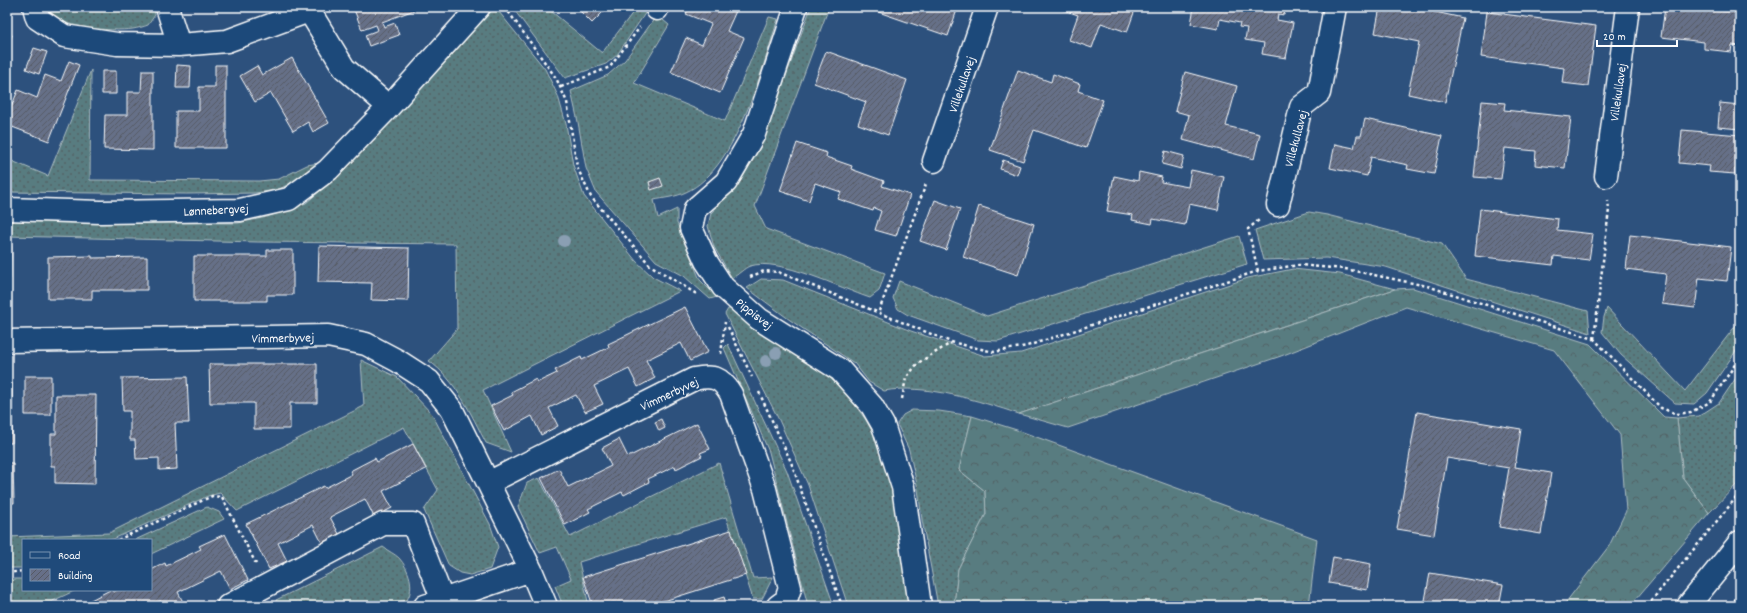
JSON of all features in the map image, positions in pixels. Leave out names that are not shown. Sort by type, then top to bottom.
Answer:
[{"type":"street","points":[[34,7],[37,18],[64,36],[117,44],[179,45],[227,41],[308,9],[344,68],[389,107]]},
{"type":"street","points":[[167,7],[179,45]]},
{"type":"street","name":"Lønnebergvej","points":[[7,209],[101,212],[240,210],[289,199],[328,170],[389,107],[479,7]]},
{"type":"street","name":"Pippisvej","points":[[796,7],[754,134],[726,182],[695,209],[691,228],[706,262],[723,287],[758,319],[840,370],[872,406],[883,425],[903,487],[920,606]]},
{"type":"street","name":"Villekullavej","points":[[934,161],[987,7]]},
{"type":"street","name":"Villekullavej","points":[[1278,205],[1301,106],[1319,93],[1335,7]]},
{"type":"street","name":"Villekullavej","points":[[1606,176],[1628,7]]},
{"type":"street","name":"Vimmerbyvej","points":[[7,341],[328,336],[366,344],[398,361],[429,381],[452,410],[531,570],[546,606]]},
{"type":"street","name":"Vimmerbyvej","points":[[488,483],[694,379],[705,377],[716,378],[725,385],[731,394],[765,489],[790,588],[786,600],[778,606]]},
{"type":"street","points":[[228,606],[383,524],[413,524],[434,604],[531,570]]},
{"type":"street","points":[[1688,606],[1740,542]]},
{"type":"path","points":[[504,7],[561,87],[570,116],[576,167],[591,197],[650,265]]},
{"type":"path","points":[[561,87],[610,67],[651,12],[658,8]]},
{"type":"path","points":[[879,312],[934,161]]},
{"type":"path","points":[[1594,339],[1609,209],[1606,176]]},
{"type":"path","points":[[1258,271],[1248,229],[1278,205]]},
{"type":"path","points":[[730,293],[745,280],[764,271],[778,272],[951,342],[994,352],[1027,346],[1258,271],[1299,265],[1345,269],[1427,286],[1594,339],[1661,408],[1677,414],[1691,412],[1710,402],[1740,357]]},
{"type":"path","points":[[716,378],[722,350],[725,322]]},
{"type":"path","points":[[902,399],[906,378],[918,363],[951,342]]},
{"type":"path","points":[[1647,606],[1740,493]]},
{"type":"path","points":[[120,539],[212,496],[222,497],[267,585]]},
{"type":"path","points":[[7,572],[22,571]]},
{"type":"path","points":[[1730,606],[1740,595]]},
{"type":"green space","points":[[42,7],[154,7],[155,15],[148,25],[133,29],[111,30],[83,27],[57,20],[48,14]]},
{"type":"green space","points":[[495,7],[545,69],[558,96],[566,124],[573,165],[584,196],[636,261],[653,277],[680,291],[483,390],[511,452],[486,443],[462,398],[439,369],[429,361],[457,329],[456,244],[258,242],[7,236],[7,221],[238,223],[267,217],[306,203],[342,172]]},
{"type":"green space","points":[[512,7],[546,7],[602,53],[637,7],[647,7],[648,9],[617,55],[606,64],[565,78]]},
{"type":"green space","points":[[811,7],[829,7],[755,206],[766,229],[885,273],[879,291],[870,298],[810,275],[777,266],[762,264],[750,266],[732,278],[714,247],[708,226],[711,213],[740,182],[760,148]]},
{"type":"green space","points":[[657,15],[669,25],[634,83],[725,121],[769,17],[778,19],[745,115],[720,162],[704,180],[686,192],[654,200],[658,218],[677,209],[677,223],[700,280],[717,297],[710,299],[684,276],[656,261],[596,192],[586,168],[571,91],[608,75],[625,60]]},
{"type":"green space","points":[[91,70],[90,180],[259,181],[279,179],[307,165],[319,163],[302,178],[277,190],[255,193],[187,194],[7,192],[7,159],[48,176]]},
{"type":"green space","points":[[1309,212],[1327,215],[1442,244],[1466,279],[1588,311],[1590,333],[1386,267],[1326,258],[1263,260],[1255,230]]},
{"type":"green space","points":[[1239,236],[1247,264],[998,341],[978,340],[908,315],[898,309],[893,298],[899,281],[987,316]]},
{"type":"green space","points":[[1293,269],[1340,274],[1395,289],[1019,414],[970,399],[934,391],[900,389],[884,391],[869,382],[854,363],[790,320],[747,288],[761,279],[783,280],[911,331],[985,356],[1021,353],[1248,278]]},
{"type":"green space","points":[[1413,288],[1590,344],[1664,417],[1677,418],[1683,478],[1709,513],[1630,606],[1563,606],[1609,546],[1626,511],[1620,435],[1554,350],[1406,307],[1281,356],[1068,428],[1019,414],[1395,289]]},
{"type":"green space","points":[[1607,308],[1685,391],[1740,320],[1740,345],[1707,393],[1694,404],[1675,403],[1621,355],[1602,332]]},
{"type":"green space","points":[[728,309],[731,309],[828,376],[849,397],[866,420],[881,448],[891,484],[911,606],[848,606],[808,485],[779,420],[725,314]]},
{"type":"green space","points":[[728,344],[787,471],[834,606],[808,606],[769,452],[724,348]]},
{"type":"green space","points":[[361,360],[397,377],[432,414],[490,524],[498,547],[490,569],[470,575],[460,573],[449,566],[424,510],[438,490],[404,427],[237,511],[220,493],[208,496],[113,539],[22,539],[22,568],[7,568],[7,537],[109,533],[364,406]]},
{"type":"green space","points":[[1740,372],[1740,481],[1709,513],[1683,478],[1677,418],[1699,416],[1719,403]]},
{"type":"green space","points":[[912,410],[939,411],[972,416],[959,470],[985,491],[986,514],[958,569],[954,606],[938,606],[922,520],[918,489],[909,450],[897,424],[903,415]]},
{"type":"green space","points":[[972,416],[1020,431],[1317,539],[1309,606],[954,606],[958,569],[986,514],[985,491],[959,470]]},
{"type":"green space","points":[[719,463],[753,578],[773,577],[762,599],[753,599],[726,517],[579,562],[589,606],[563,606],[555,586],[571,579],[557,547],[540,553],[518,507],[527,483],[539,478],[570,537]]},
{"type":"green space","points":[[207,507],[219,512],[224,519],[152,554],[152,539],[137,539]]},
{"type":"green space","points":[[383,547],[396,555],[406,567],[411,584],[411,590],[407,600],[380,606],[277,606],[276,600]]},
{"type":"green space","points":[[7,579],[22,579],[22,591],[74,591],[42,606],[7,606]]},
{"type":"building","points":[[353,7],[422,7],[382,22],[384,27],[395,23],[399,35],[369,46],[365,35],[378,30],[376,25],[362,30]]},
{"type":"building","points":[[576,7],[608,7],[592,23]]},
{"type":"building","points":[[689,7],[727,7],[736,11],[727,31],[744,38],[720,93],[671,72],[686,38],[702,45],[711,24],[686,14]]},
{"type":"building","points":[[864,7],[958,7],[948,36]]},
{"type":"building","points":[[1055,7],[1136,7],[1127,32],[1101,23],[1092,48],[1069,40],[1078,15]]},
{"type":"building","points":[[1194,7],[1286,7],[1284,15],[1278,14],[1277,20],[1293,23],[1286,58],[1262,54],[1264,43],[1245,40],[1247,28],[1239,27],[1240,23],[1220,19],[1218,29],[1191,24]]},
{"type":"building","points":[[1380,7],[1412,7],[1463,18],[1445,102],[1408,94],[1419,42],[1375,33]]},
{"type":"building","points":[[1665,7],[1682,7],[1740,13],[1740,46],[1732,45],[1731,52],[1704,49],[1704,42],[1661,37]]},
{"type":"building","points":[[1487,12],[1596,26],[1588,86],[1562,83],[1564,68],[1481,57]]},
{"type":"building","points":[[7,33],[12,35],[7,48]]},
{"type":"building","points":[[34,48],[47,52],[39,74],[26,69]]},
{"type":"building","points":[[826,51],[907,80],[888,135],[858,124],[866,102],[814,83]]},
{"type":"building","points":[[292,58],[329,123],[313,132],[308,122],[293,131],[271,93],[255,102],[240,76],[257,66],[262,75]]},
{"type":"building","points":[[69,61],[79,65],[49,141],[7,125],[7,118],[18,90],[37,98],[45,75],[61,81]]},
{"type":"building","points":[[177,65],[191,66],[190,88],[176,88]]},
{"type":"building","points":[[215,65],[226,65],[226,148],[176,148],[176,111],[199,111],[199,87],[215,87]]},
{"type":"building","points":[[1018,70],[1051,82],[1053,74],[1080,84],[1078,91],[1103,100],[1086,148],[1034,130],[1023,161],[990,150]]},
{"type":"building","points":[[102,71],[116,71],[116,94],[102,94]]},
{"type":"building","points":[[142,71],[153,71],[153,150],[104,149],[105,115],[127,115],[127,92],[141,92]]},
{"type":"building","points":[[1185,72],[1237,86],[1226,126],[1260,134],[1254,159],[1183,140],[1189,115],[1175,111]]},
{"type":"building","points":[[1482,101],[1505,103],[1504,110],[1571,117],[1565,168],[1535,165],[1536,151],[1505,148],[1501,179],[1474,177]]},
{"type":"building","points":[[1720,103],[1740,105],[1740,129],[1718,127]]},
{"type":"building","points":[[1365,119],[1442,136],[1434,174],[1407,169],[1408,165],[1371,157],[1367,176],[1330,168],[1335,144],[1354,148],[1357,136],[1361,136]]},
{"type":"building","points":[[1682,130],[1740,135],[1740,169],[1735,169],[1735,174],[1709,172],[1710,166],[1679,163]]},
{"type":"building","points":[[797,143],[827,153],[826,157],[852,166],[851,169],[884,181],[882,186],[910,195],[896,236],[875,230],[881,211],[874,208],[873,211],[838,199],[841,192],[815,183],[809,201],[780,191]]},
{"type":"building","points":[[1165,151],[1184,156],[1181,169],[1162,164]]},
{"type":"building","points":[[1003,160],[1020,166],[1017,175],[1000,169]]},
{"type":"building","points":[[1191,170],[1224,177],[1218,210],[1189,204],[1185,225],[1153,219],[1152,224],[1132,220],[1133,215],[1107,211],[1114,176],[1138,181],[1139,172],[1162,177],[1161,182],[1188,187]]},
{"type":"building","points":[[660,178],[663,186],[651,190],[649,182]]},
{"type":"building","points":[[935,200],[960,209],[946,250],[920,241]]},
{"type":"building","points":[[979,206],[1034,224],[1018,275],[963,257]]},
{"type":"building","points":[[1480,209],[1558,219],[1557,230],[1593,234],[1589,260],[1554,256],[1553,265],[1475,256]]},
{"type":"building","points":[[1630,235],[1731,247],[1727,281],[1699,278],[1695,308],[1662,304],[1666,274],[1626,269]]},
{"type":"building","points":[[7,246],[11,246],[10,279],[7,279]]},
{"type":"building","points":[[319,246],[409,248],[408,301],[371,300],[372,283],[318,282]]},
{"type":"building","points":[[267,250],[293,250],[293,295],[267,295],[267,301],[194,301],[194,256],[267,256]]},
{"type":"building","points":[[92,256],[92,258],[147,257],[147,290],[92,290],[92,299],[48,299],[48,257]]},
{"type":"building","points":[[685,307],[708,352],[690,361],[681,343],[646,360],[655,378],[638,387],[629,369],[594,386],[603,404],[585,412],[576,395],[549,408],[558,426],[541,435],[532,416],[504,431],[491,406],[513,395],[511,392],[536,379],[538,382],[557,373],[555,370],[581,357],[582,360],[609,347],[608,344]]},
{"type":"building","points":[[209,364],[317,364],[317,403],[290,403],[290,429],[254,429],[254,403],[210,403]]},
{"type":"building","points":[[25,376],[51,376],[51,415],[25,415]]},
{"type":"building","points":[[187,377],[189,423],[175,423],[177,469],[159,470],[159,458],[136,459],[135,440],[130,440],[130,411],[123,411],[122,378]]},
{"type":"building","points":[[7,383],[12,383],[12,443],[7,443]]},
{"type":"building","points":[[56,395],[96,395],[95,484],[55,483],[55,466],[51,466],[51,434],[56,434]]},
{"type":"building","points":[[1417,412],[1521,429],[1515,467],[1551,473],[1541,534],[1499,527],[1509,468],[1447,458],[1434,535],[1397,529]]},
{"type":"building","points":[[661,419],[665,428],[659,431],[655,422]]},
{"type":"building","points":[[697,423],[710,449],[700,453],[702,456],[676,469],[675,466],[648,479],[649,482],[624,495],[622,492],[588,509],[590,512],[565,525],[541,478],[559,469],[568,487],[611,466],[602,448],[619,439],[628,457]]},
{"type":"building","points":[[413,444],[426,469],[383,491],[392,508],[374,517],[365,499],[330,517],[339,534],[322,543],[313,525],[278,543],[287,561],[269,569],[246,524],[324,486],[325,488],[352,474],[350,471],[375,458],[377,462]]},
{"type":"building","points":[[7,463],[13,463],[14,503],[7,503]]},
{"type":"building","points":[[731,530],[746,575],[648,606],[593,606],[583,577]]},
{"type":"building","points":[[225,534],[248,580],[230,589],[221,571],[178,592],[185,606],[163,606],[161,601],[150,606],[87,606],[89,605],[87,602],[108,591],[152,591],[152,570],[165,563],[166,566],[201,549],[199,546]]},
{"type":"building","points":[[1333,557],[1371,564],[1367,590],[1329,583]]},
{"type":"building","points":[[1430,573],[1503,585],[1499,606],[1424,606]]},
{"type":"building","points":[[724,597],[727,606],[716,606],[714,600]]}]
